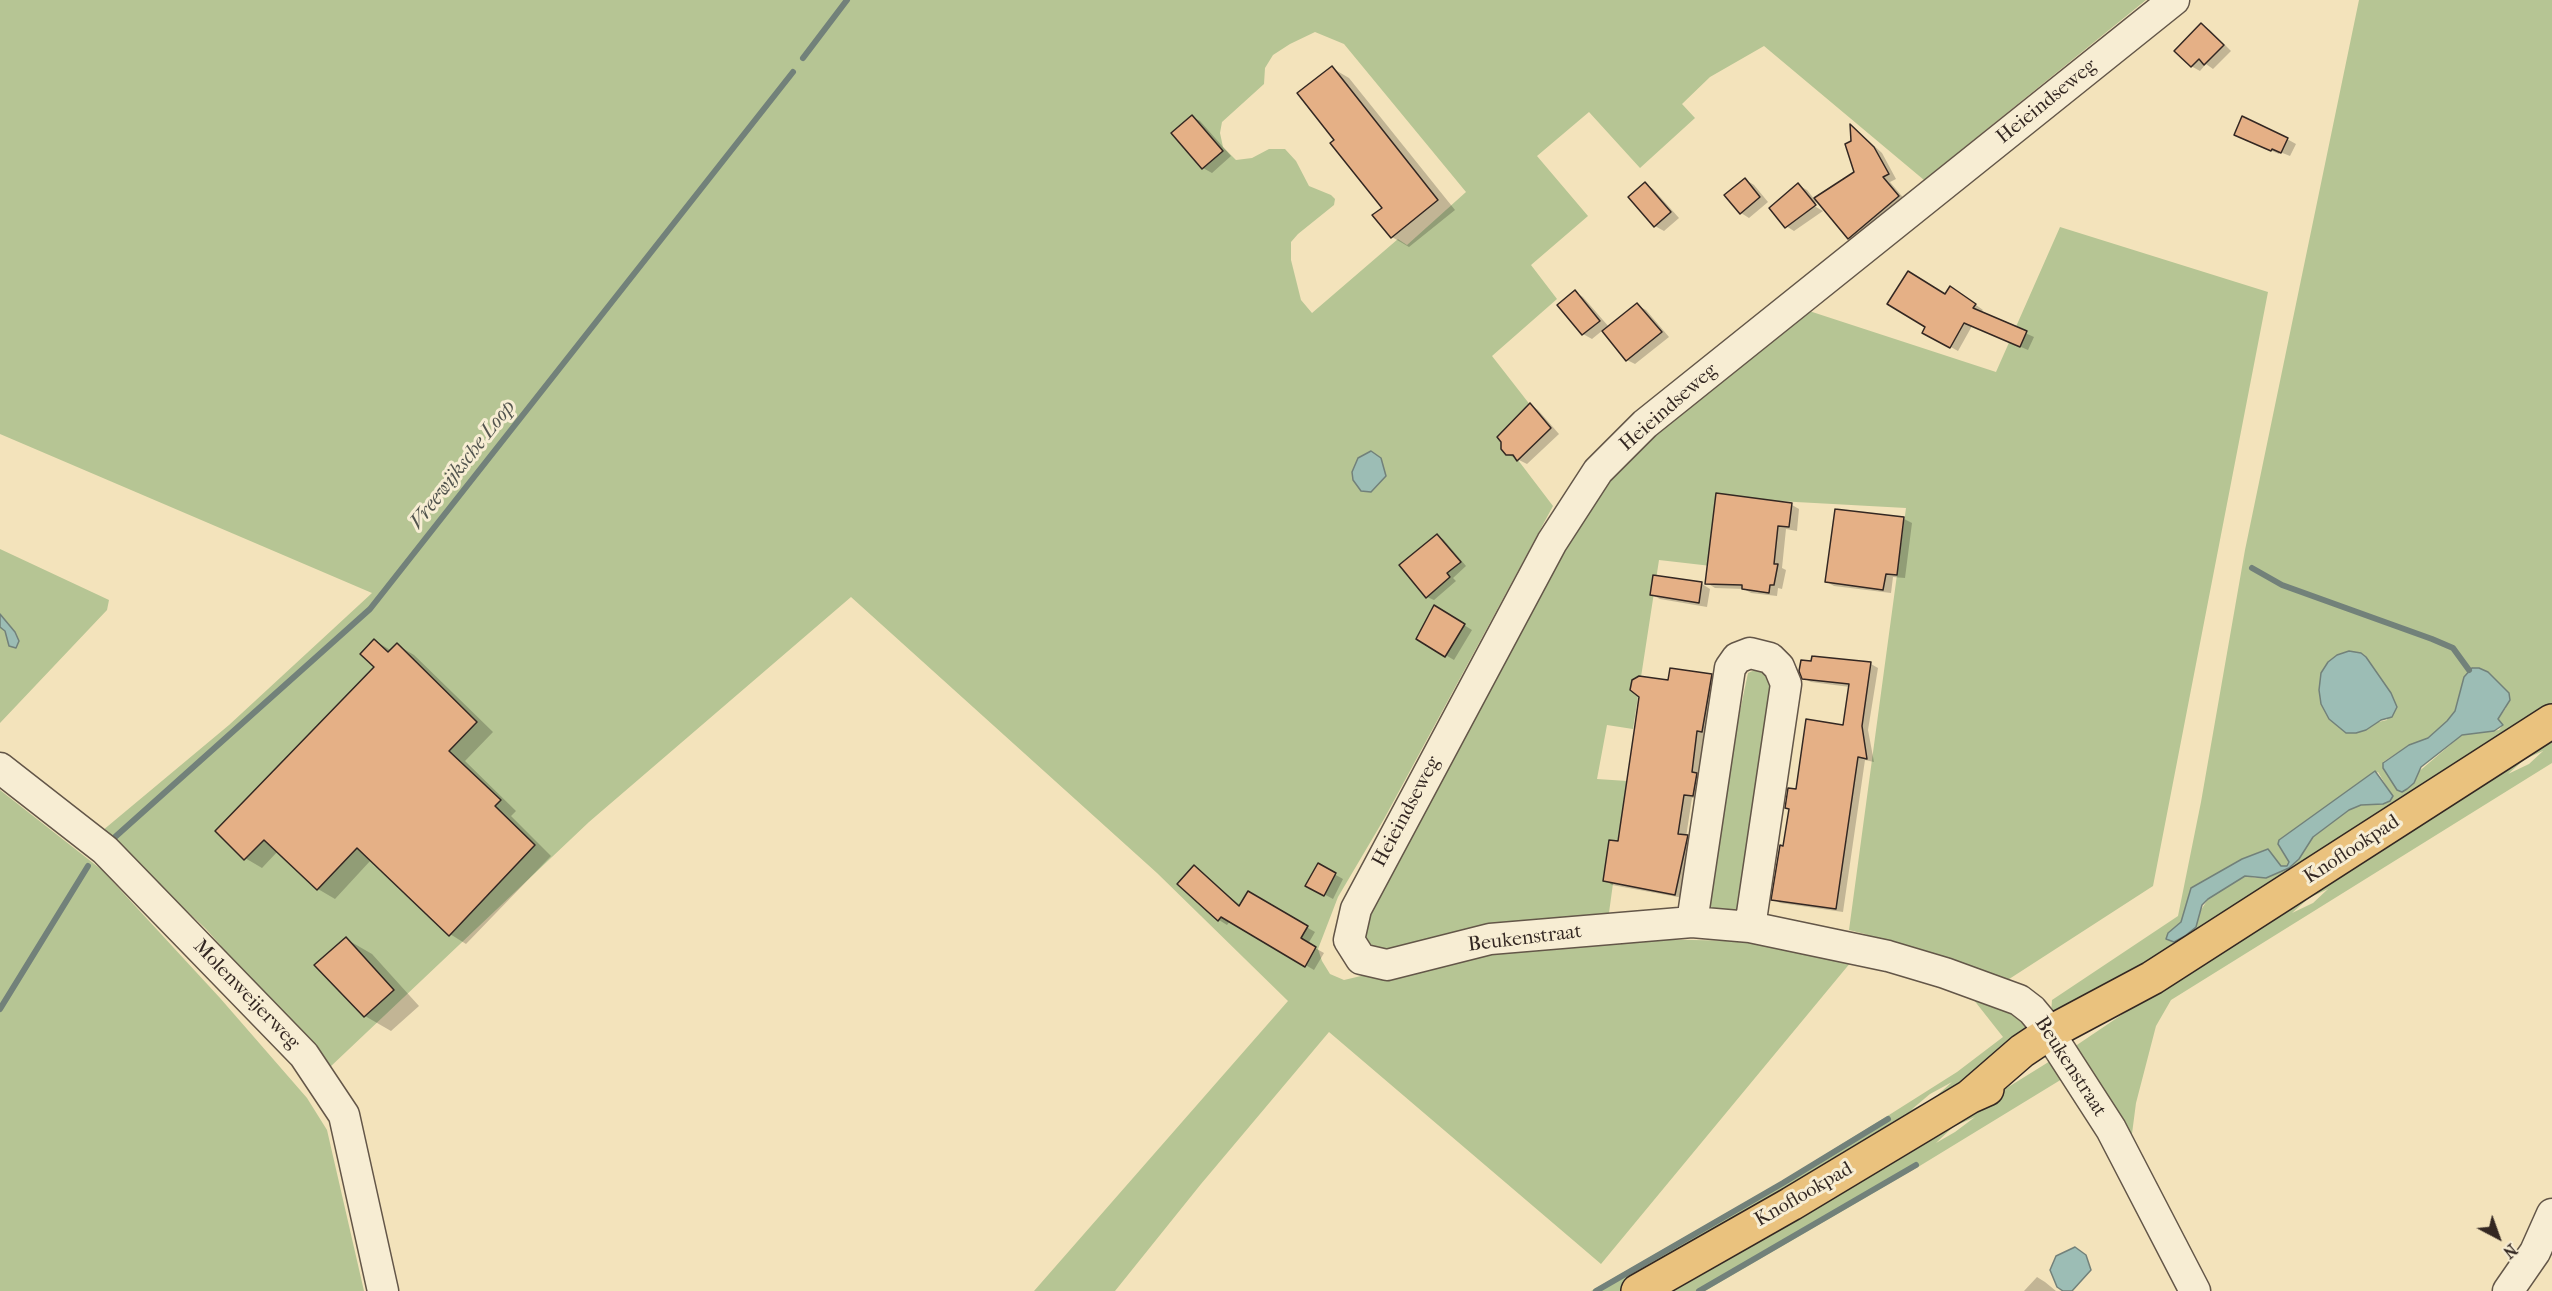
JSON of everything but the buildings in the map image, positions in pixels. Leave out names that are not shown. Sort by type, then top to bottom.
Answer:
[{"type":"main road","name":"Knoflookpad","points":[[1638,1291],[1791,1204],[1969,1097],[2028,1069],[2053,1041],[2552,721]]},
{"type":"street","name":"Heieindseweg","points":[[1361,959],[1349,940],[1356,909],[1552,542],[1598,471],[1645,424],[2174,0]]},
{"type":"street","points":[[1692,921],[1730,668],[1737,658],[1750,653],[1770,658],[1779,667],[1786,684],[1750,927]]},
{"type":"street","name":"Molenweijerweg","points":[[0,768],[105,850],[304,1055],[344,1114],[382,1291]]},
{"type":"street","name":"Beukenstraat","points":[[1361,959],[1387,965],[1490,939],[1692,921],[1750,927],[1888,956],[1945,973],[2019,1000],[2032,1010],[2111,1129],[2195,1291]]},
{"type":"street","points":[[2508,1291],[2535,1251],[2552,1214]]},
{"type":"green space","points":[[0,0],[2146,0],[1924,180],[1764,46],[1710,77],[1682,104],[1695,118],[1640,168],[1589,112],[1537,156],[1588,216],[1531,265],[1557,299],[1492,356],[1538,415],[1502,439],[1553,506],[1384,819],[1338,897],[1318,949],[1322,961],[1330,974],[1344,980],[1446,956],[1648,939],[1739,941],[1797,950],[1851,962],[1601,1264],[1329,1032],[1201,1184],[1115,1291],[1034,1291],[1288,1001],[1157,873],[851,597],[589,822],[329,1068],[206,929],[102,831],[229,725],[372,593],[0,434]],"holes":[[[1315,32],[1344,44],[1466,192],[1407,245],[1398,239],[1312,313],[1301,300],[1291,260],[1291,242],[1334,205],[1335,199],[1309,186],[1296,161],[1285,149],[1269,149],[1252,158],[1236,160],[1223,147],[1220,133],[1222,122],[1264,84],[1265,68],[1273,55]]]},
{"type":"green space","points":[[2359,0],[2552,0],[2552,708],[2054,1023],[2051,1013],[2052,1000],[2178,916],[2201,802],[2245,550]],"holes":[[[2366,657],[2391,693],[2387,720],[2374,723],[2366,730]],[[2464,677],[2506,708],[2498,719],[2503,725],[2499,730],[2462,735],[2397,790],[2383,767],[2383,762],[2409,745],[2428,738],[2455,711]],[[2378,772],[2388,789],[2383,804],[2361,805],[2349,810],[2313,837],[2299,859],[2289,868],[2257,878],[2245,876],[2208,899],[2201,910],[2166,939],[2168,933],[2181,922],[2191,888],[2242,859],[2267,849],[2281,866],[2287,866],[2289,862],[2278,845],[2279,840]]]},
{"type":"green space","points":[[2060,227],[2268,292],[2153,886],[2003,983],[1916,956],[1865,934],[1849,930],[1906,508],[1778,501],[1755,505],[1720,567],[1659,560],[1633,729],[1607,725],[1597,779],[1627,781],[1608,920],[1379,951],[1369,950],[1356,930],[1601,472],[1800,308],[1996,372]]},
{"type":"green space","points":[[0,549],[109,600],[107,610],[0,723],[0,627],[5,631],[9,646],[15,632],[0,614]]},
{"type":"green space","points":[[1759,668],[1778,669],[1742,920],[1730,919],[1708,908],[1731,754],[1748,673]]},
{"type":"green space","points":[[2552,734],[2552,763],[2171,1000],[2156,1026],[2136,1103],[2130,1149],[2068,1051],[2191,968]],"holes":[[[2543,751],[2529,764],[2508,774],[2525,759]],[[2328,889],[2313,903],[2292,913],[2309,898]]]},
{"type":"green space","points":[[0,790],[102,870],[220,998],[307,1098],[327,1130],[364,1291],[0,1291]]},
{"type":"green space","points":[[1966,990],[2005,1003],[2036,1035],[1980,1073],[1622,1291],[1591,1291],[1782,1181],[1957,1072],[2003,1037]],"holes":[[[1952,1082],[1933,1099],[1911,1110],[1930,1094]]]},
{"type":"green space","points":[[2055,1058],[2067,1076],[1918,1167],[1705,1291],[1660,1291],[1939,1130]],"holes":[[[1975,1117],[1936,1143],[1953,1127]]]},
{"type":"water","points":[[1371,451],[1381,458],[1386,476],[1371,492],[1361,491],[1353,480],[1352,472],[1358,458]]},
{"type":"water","points":[[0,614],[15,632],[19,641],[16,648],[9,646],[5,631],[0,627]]},
{"type":"water","points":[[2349,651],[2361,653],[2366,657],[2391,693],[2397,707],[2392,717],[2356,733],[2346,733],[2329,719],[2321,704],[2319,690],[2321,673],[2328,662],[2337,655]]},
{"type":"water","points":[[2472,668],[2488,672],[2509,693],[2510,700],[2498,719],[2503,725],[2494,731],[2462,735],[2421,767],[2414,783],[2407,789],[2402,792],[2397,790],[2383,768],[2383,763],[2409,745],[2428,738],[2447,721],[2455,711],[2464,677]]},
{"type":"water","points":[[2375,771],[2393,796],[2390,801],[2383,804],[2361,805],[2349,810],[2313,837],[2299,859],[2289,868],[2266,878],[2245,876],[2202,905],[2196,927],[2185,936],[2174,942],[2166,939],[2168,933],[2181,922],[2191,888],[2242,859],[2268,849],[2281,866],[2287,866],[2289,862],[2278,844],[2279,840]]},
{"type":"water","points":[[2075,1247],[2086,1255],[2091,1270],[2072,1291],[2063,1291],[2057,1287],[2050,1270],[2056,1256]]},
{"type":"waterway","name":"Vreewijksche Loop","points":[[803,58],[847,0]]},
{"type":"waterway","name":"Vreewijksche Loop","points":[[115,837],[370,609],[793,72]]},
{"type":"waterway","points":[[2252,568],[2282,585],[2453,648],[2469,670]]},
{"type":"waterway","name":"Vreewijksche Loop","points":[[0,1009],[88,866]]},
{"type":"waterway","points":[[1596,1291],[1783,1183],[1888,1119]]},
{"type":"waterway","points":[[1699,1291],[1916,1165]]}]
